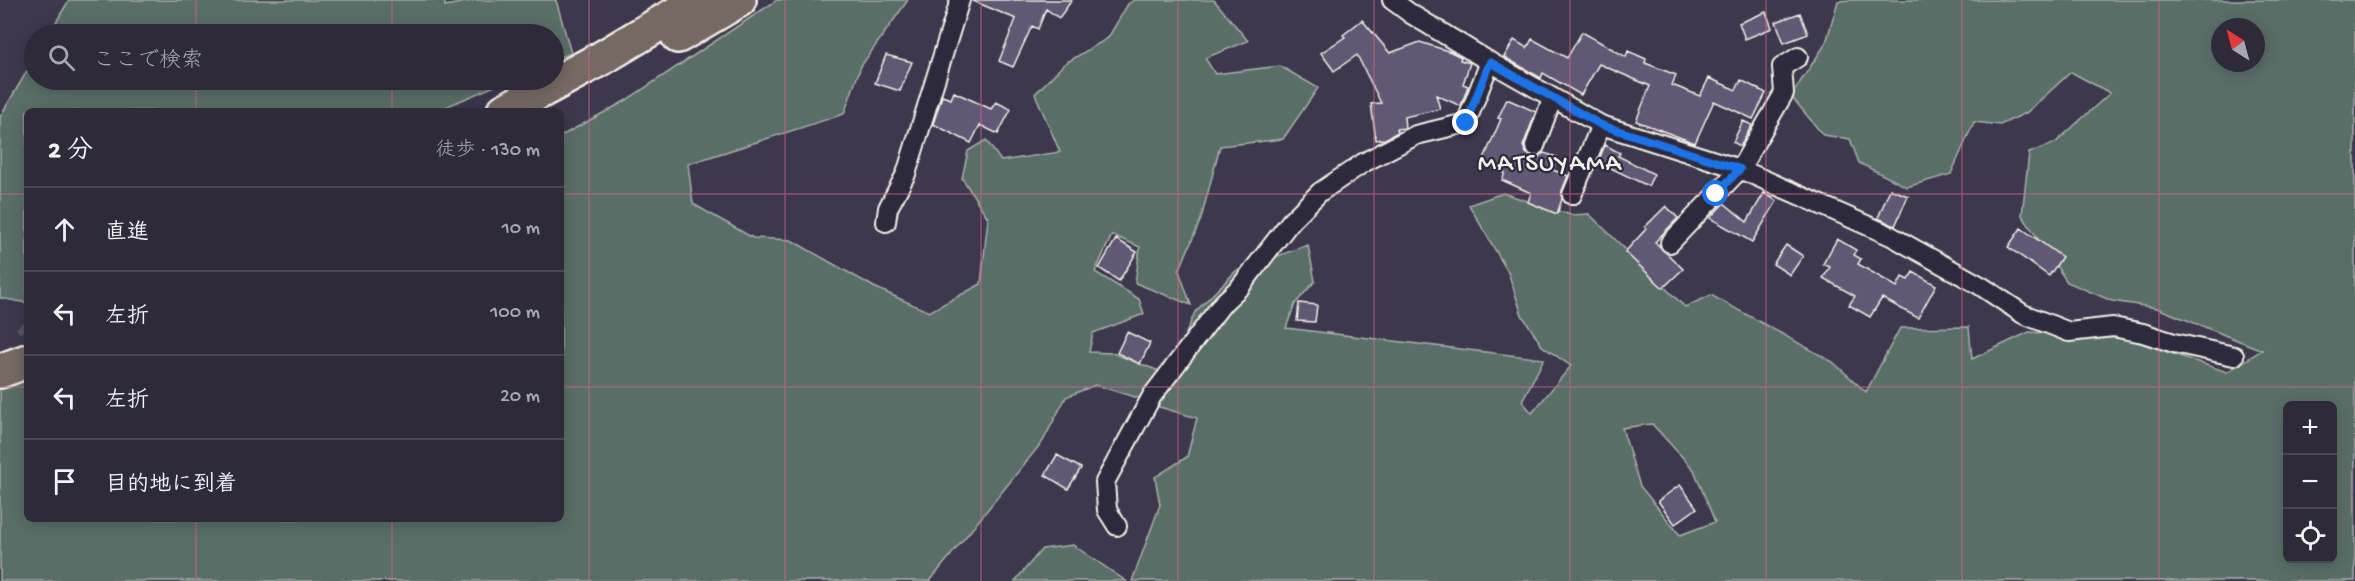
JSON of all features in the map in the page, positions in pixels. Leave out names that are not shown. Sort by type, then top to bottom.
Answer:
[{"type":"highway","points":[[564,79],[699,0]]},
{"type":"highway","points":[[552,108],[739,0]]},
{"type":"highway","points":[[510,108],[543,90]]},
{"type":"highway","points":[[0,350],[24,341]]},
{"type":"highway","points":[[0,371],[24,362]]},
{"type":"street","points":[[886,222],[888,208],[906,174],[960,0]]},
{"type":"street","points":[[1392,0],[1490,62],[1601,125],[1740,169],[1892,236],[1981,286],[2023,314],[2069,332],[2113,327],[2234,356]]},
{"type":"street","points":[[1670,243],[1740,169],[1785,93],[1782,67],[1798,57]]},
{"type":"street","points":[[1117,526],[1107,510],[1105,482],[1152,396],[1223,303],[1240,287],[1291,221],[1320,192],[1363,163],[1416,135],[1466,123],[1490,62]]},
{"type":"street","points":[[1535,146],[1552,99]]},
{"type":"street","points":[[1572,195],[1601,125]]},
{"type":"green space","points":[[69,0],[445,0],[445,6],[476,0],[556,0],[563,24],[55,24]]},
{"type":"green space","points":[[777,0],[908,0],[861,66],[844,114],[688,164],[693,204],[753,238],[791,240],[874,287],[929,312],[981,284],[988,218],[962,178],[968,151],[986,140],[1001,161],[1060,152],[1035,94],[1064,64],[1108,38],[1128,4],[1134,0],[1214,0],[1248,41],[1205,58],[1215,74],[1280,66],[1318,88],[1283,139],[1220,146],[1201,219],[1179,271],[1191,305],[1135,283],[1140,247],[1112,235],[1095,272],[1139,299],[1144,314],[1093,333],[1089,352],[1112,353],[1159,371],[1142,399],[1095,385],[1066,397],[1043,441],[930,581],[0,581],[0,386],[24,376],[24,522],[564,522],[564,134],[625,101]]},
{"type":"green space","points":[[2355,0],[2355,581],[1132,581],[1160,505],[1155,477],[1187,457],[1197,418],[1156,406],[1195,312],[1236,271],[1308,245],[1315,281],[1295,304],[1286,328],[1544,359],[1522,401],[1532,413],[1571,366],[1542,346],[1522,315],[1508,272],[1469,205],[1503,193],[1571,215],[1589,214],[1685,307],[1711,295],[1833,362],[1866,392],[1900,328],[1969,327],[1972,359],[2029,332],[2129,339],[2227,372],[2262,350],[2157,308],[2112,301],[2067,282],[2022,215],[2029,153],[2055,143],[2110,93],[2071,72],[2026,113],[2000,125],[1974,122],[1951,174],[1907,187],[1859,163],[1850,139],[1823,135],[1791,96],[1826,43],[1838,1]],"holes":[[[1652,424],[1694,470],[1715,522],[1680,535],[1640,486],[1622,428]]]},
{"type":"green space","points":[[564,28],[571,53],[564,56]]},
{"type":"green space","points":[[24,76],[24,90],[485,90],[443,108],[24,108],[24,302],[0,298],[0,117]]},
{"type":"green space","points":[[1073,545],[1126,581],[1015,581],[1042,549]]},
{"type":"building","points":[[971,0],[1072,0],[1059,18],[1046,9],[1038,29],[1032,26],[1013,67],[999,61],[1016,19]]},
{"type":"building","points":[[1766,12],[1772,28],[1745,39],[1739,23]]},
{"type":"building","points":[[1800,13],[1808,34],[1784,43],[1776,22]]},
{"type":"building","points":[[1362,20],[1390,53],[1420,42],[1451,52],[1461,57],[1460,60],[1470,63],[1463,84],[1468,86],[1461,106],[1436,95],[1440,109],[1404,117],[1405,128],[1397,129],[1398,132],[1385,139],[1376,140],[1371,104],[1381,103],[1357,55],[1334,71],[1321,53],[1345,37],[1343,35]]},
{"type":"building","points":[[1582,32],[1626,57],[1628,51],[1646,59],[1645,63],[1676,75],[1672,85],[1700,96],[1709,78],[1736,90],[1741,80],[1766,93],[1753,119],[1714,101],[1695,143],[1636,121],[1650,86],[1599,64],[1581,95],[1543,73],[1541,78],[1504,57],[1514,40],[1527,48],[1532,39],[1567,58]]},
{"type":"building","points":[[886,55],[912,62],[900,91],[875,83]]},
{"type":"building","points":[[954,92],[991,109],[996,102],[1011,109],[998,134],[980,125],[971,143],[933,124],[942,96],[951,99]]},
{"type":"building","points":[[1507,99],[1536,112],[1523,146],[1526,153],[1532,157],[1538,157],[1544,153],[1557,157],[1553,170],[1568,176],[1557,214],[1528,202],[1531,193],[1502,180],[1505,173],[1482,163]]},
{"type":"building","points":[[1743,121],[1752,125],[1740,146],[1733,142]]},
{"type":"building","points":[[1605,145],[1620,153],[1618,156],[1654,174],[1648,186],[1598,162]]},
{"type":"building","points":[[1890,189],[1908,196],[1895,226],[1878,218]]},
{"type":"building","points":[[1764,193],[1777,201],[1752,242],[1710,218],[1724,203],[1747,222]]},
{"type":"building","points":[[1666,206],[1678,218],[1655,242],[1683,269],[1663,288],[1625,252]]},
{"type":"building","points":[[2021,228],[2062,257],[2049,276],[2008,247]]},
{"type":"building","points":[[1116,239],[1137,252],[1119,281],[1099,268]]},
{"type":"building","points":[[1837,239],[1856,250],[1854,255],[1861,259],[1858,264],[1897,287],[1902,277],[1908,280],[1913,272],[1936,285],[1918,318],[1882,298],[1870,317],[1849,305],[1855,296],[1823,278],[1830,267],[1823,264]]},
{"type":"building","points":[[1786,245],[1803,256],[1790,275],[1773,264]]},
{"type":"building","points":[[1299,303],[1317,305],[1315,322],[1297,321]]},
{"type":"building","points":[[1127,332],[1150,343],[1140,364],[1117,353]]},
{"type":"building","points":[[1057,455],[1081,468],[1068,489],[1045,475]]},
{"type":"building","points":[[1680,485],[1697,508],[1675,524],[1658,501]]},
{"type":"district","name":"MATSUYAMA","points":[[1550,165]]},
{"type":"route","points":[[1466,123],[1490,62],[1601,125],[1740,169],[1716,194]]}]
